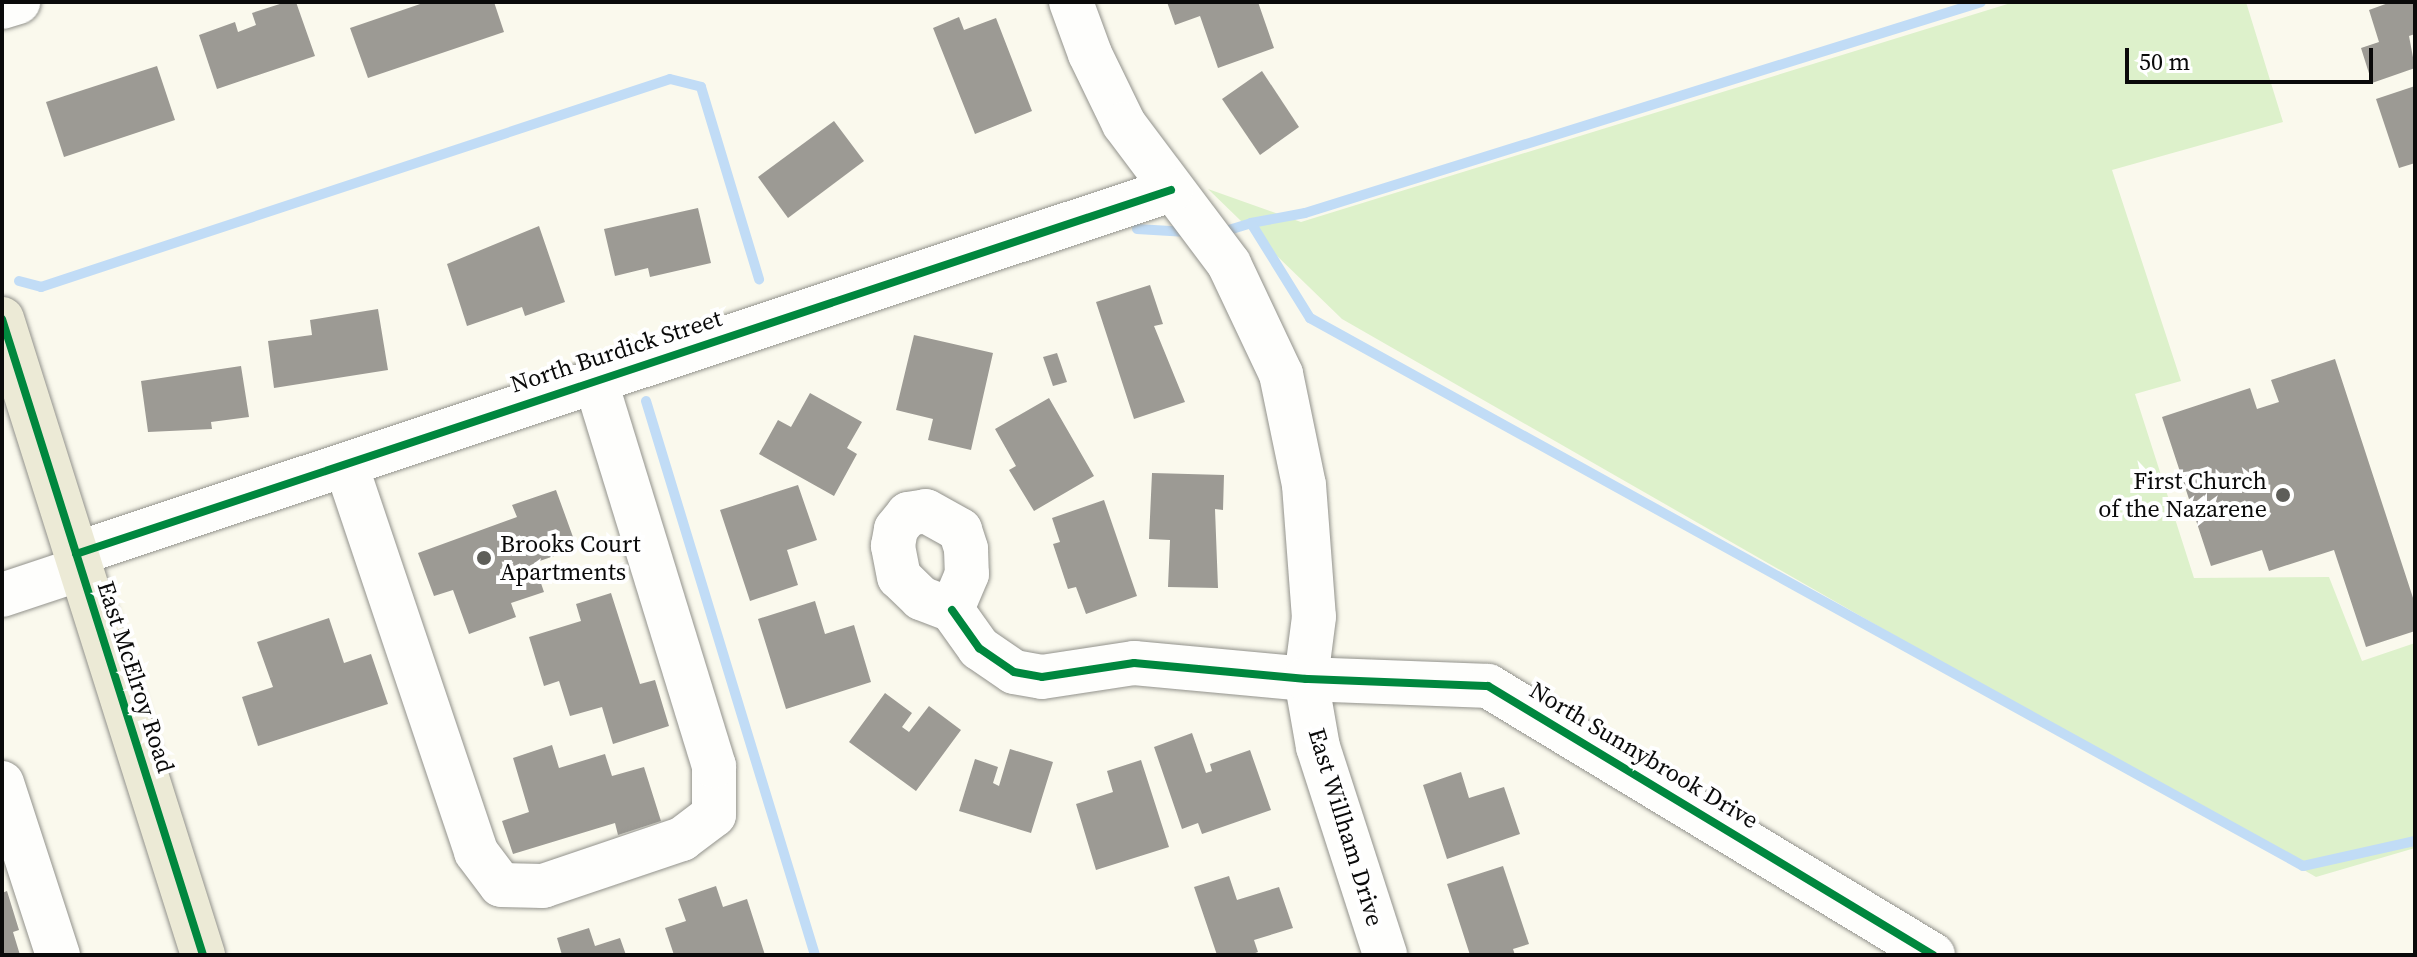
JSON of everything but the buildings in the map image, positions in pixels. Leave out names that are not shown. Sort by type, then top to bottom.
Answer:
[{"type":"main road","name":"East McElroy Road","points":[[3,324],[203,955]]},
{"type":"street","points":[[2,7],[18,2]]},
{"type":"street","name":"East Willham Drive","points":[[1071,2],[1090,54],[1124,124],[1229,264],[1281,374],[1304,485],[1314,617],[1306,679],[1318,747],[1385,955]]},
{"type":"street","name":"North Burdick Street","points":[[2,595],[78,561],[595,378],[1171,190]]},
{"type":"street","points":[[346,465],[476,852],[501,885],[543,886],[682,839],[714,815],[714,766],[595,378]]},
{"type":"street","name":"North Sunnybrook Drive","points":[[952,610],[979,648],[1014,672],[1042,677],[1134,663],[1306,679],[1488,686],[1933,955]]},
{"type":"street","points":[[2,783],[58,955]]},
{"type":"green space","points":[[2014,2],[2246,2],[2283,122],[2112,170],[2181,381],[2135,394],[2194,578],[2329,577],[2362,661],[2415,643],[2415,848],[2316,877],[1342,319],[1208,189],[1301,222]]},
{"type":"waterway","points":[[1251,223],[1305,213],[1981,2]]},
{"type":"waterway","points":[[19,281],[41,287],[670,79],[701,87],[759,279]]},
{"type":"waterway","points":[[1219,233],[1251,223],[1310,318],[2303,866],[2415,841]]},
{"type":"waterway","points":[[1137,229],[1187,232]]},
{"type":"waterway","points":[[646,401],[815,955]]},
{"type":"cycle path","points":[[76,554],[1171,190]]},
{"type":"cycle path","points":[[2,319],[203,955]]},
{"type":"cycle path","points":[[952,610],[979,648],[1014,672],[1042,677],[1134,663],[1306,679],[1488,686],[1933,955]]},
{"type":"place","name":"First Church of the Nazarene","points":[[2283,495]]},
{"type":"place","name":"Brooks Court Apartments","points":[[484,558]]}]
